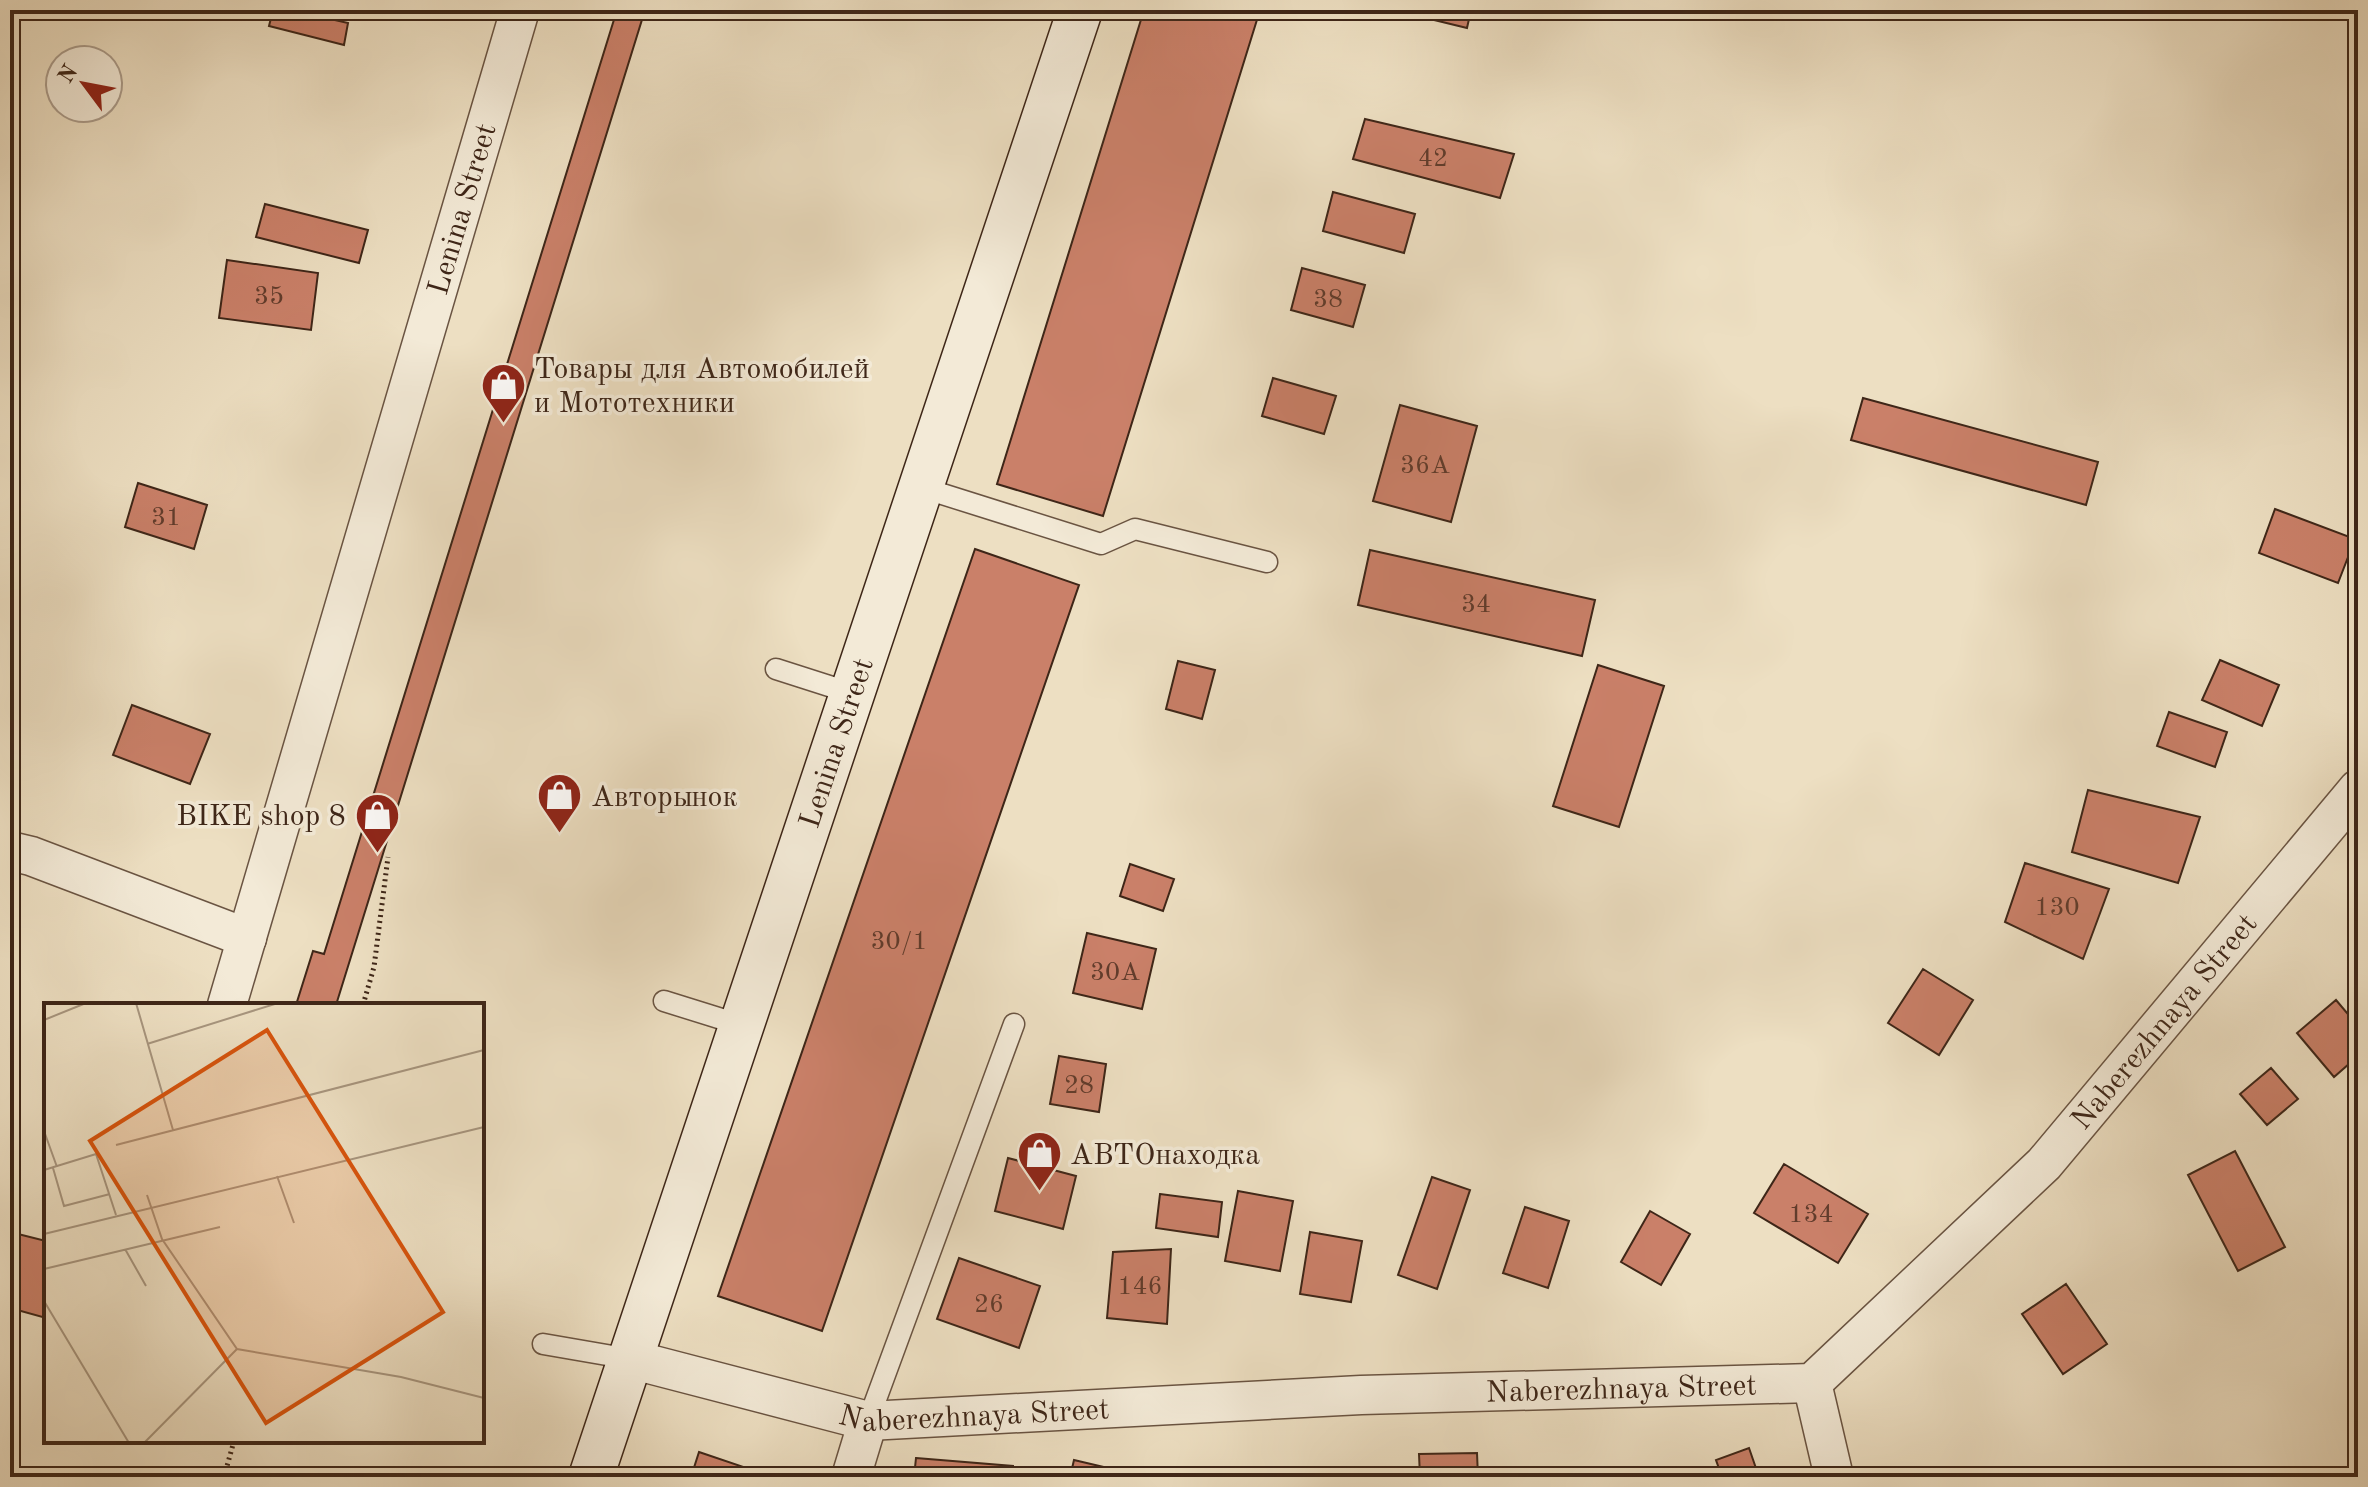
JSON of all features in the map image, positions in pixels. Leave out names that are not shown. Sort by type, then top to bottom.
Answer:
[{"type":"main road","name":"Lenina Street","points":[[591,1477],[1080,10]]},
{"type":"street","name":"Lenina Street","points":[[228,1003],[520,10]]},
{"type":"street","name":"Naberezhnaya Street","points":[[630,1359],[868,1421],[1361,1395],[1812,1383],[2044,1164],[2358,789]]},
{"type":"street","points":[[10,851],[31,856],[247,938]]},
{"type":"street","points":[[1812,1383],[1834,1477]]},
{"type":"street","points":[[851,1477],[868,1421]]},
{"type":"lane","points":[[920,487],[1101,544],[1135,529],[1267,562]]},
{"type":"lane","points":[[776,669],[851,693]]},
{"type":"lane","points":[[664,1001],[741,1025]]},
{"type":"lane","points":[[868,1421],[1014,1024]]},
{"type":"lane","points":[[543,1344],[630,1359]]},
{"type":"path","points":[[364,1003],[374,967],[388,857]]},
{"type":"path","points":[[224,1477],[233,1443]]},
{"type":"building","points":[[273,10],[291,10],[348,23],[344,45],[269,26]]},
{"type":"building","name":"Товары для Автомобилей и Мототехники","points":[[617,10],[645,10],[337,1003],[297,1003],[313,951],[324,954]]},
{"type":"building","points":[[1144,10],[1260,10],[1103,516],[997,484]]},
{"type":"building","points":[[1393,10],[1471,10],[1467,28]]},
{"type":"building","points":[[1365,119],[1514,154],[1500,198],[1353,159]]},
{"type":"building","points":[[1333,192],[1415,214],[1404,253],[1323,231]]},
{"type":"building","points":[[265,204],[368,230],[359,263],[256,237]]},
{"type":"building","points":[[227,260],[318,273],[311,330],[219,318]]},
{"type":"building","points":[[1302,268],[1365,285],[1353,327],[1291,310]]},
{"type":"building","points":[[1273,378],[1336,396],[1324,434],[1262,416]]},
{"type":"building","points":[[1863,398],[2098,462],[2086,505],[1851,440]]},
{"type":"building","points":[[1400,405],[1477,426],[1451,522],[1373,501]]},
{"type":"building","points":[[138,483],[207,505],[194,549],[125,527]]},
{"type":"building","points":[[2275,509],[2355,539],[2338,583],[2259,553]]},
{"type":"building","points":[[975,549],[1079,585],[822,1331],[718,1296]]},
{"type":"building","points":[[1370,550],[1595,600],[1582,656],[1358,605]]},
{"type":"building","points":[[2220,660],[2279,685],[2262,726],[2202,700]]},
{"type":"building","points":[[1178,661],[1215,670],[1202,719],[1166,709]]},
{"type":"building","points":[[1598,665],[1664,686],[1619,827],[1553,806]]},
{"type":"building","points":[[132,705],[210,734],[190,784],[113,755]]},
{"type":"building","points":[[2169,712],[2227,732],[2215,767],[2157,746]]},
{"type":"building","points":[[2088,790],[2200,817],[2178,883],[2072,852]]},
{"type":"building","points":[[2025,863],[2109,889],[2083,959],[2005,922]]},
{"type":"building","points":[[1130,864],[1174,879],[1163,911],[1120,896]]},
{"type":"building","points":[[1087,933],[1156,949],[1142,1009],[1073,993]]},
{"type":"building","points":[[1923,969],[1973,1000],[1939,1055],[1888,1023]]},
{"type":"building","points":[[2336,1000],[2358,1026],[2358,1056],[2334,1077],[2297,1033]]},
{"type":"building","points":[[1059,1056],[1106,1064],[1099,1112],[1050,1104]]},
{"type":"building","points":[[2271,1068],[2298,1099],[2267,1125],[2240,1094]]},
{"type":"building","points":[[2235,1151],[2285,1247],[2238,1271],[2188,1175]]},
{"type":"building","points":[[1008,1158],[1076,1176],[1063,1229],[995,1211]]},
{"type":"building","points":[[1784,1164],[1868,1214],[1838,1263],[1754,1213]]},
{"type":"building","points":[[1432,1177],[1470,1190],[1437,1289],[1398,1275]]},
{"type":"building","points":[[1238,1191],[1293,1201],[1280,1271],[1225,1261]]},
{"type":"building","points":[[1160,1194],[1222,1202],[1218,1237],[1156,1228]]},
{"type":"building","points":[[1525,1207],[1569,1221],[1548,1288],[1503,1273]]},
{"type":"building","points":[[1650,1211],[1690,1234],[1661,1285],[1621,1262]]},
{"type":"building","points":[[10,1232],[44,1240],[44,1317],[10,1308]]},
{"type":"building","points":[[1310,1232],[1362,1241],[1351,1302],[1300,1294]]},
{"type":"building","points":[[1171,1249],[1167,1324],[1107,1318],[1113,1252]]},
{"type":"building","points":[[959,1258],[1040,1286],[1019,1348],[937,1319]]},
{"type":"building","points":[[2066,1284],[2107,1344],[2063,1374],[2022,1314]]},
{"type":"building","points":[[1749,1448],[1759,1477],[1722,1477],[1716,1460]]},
{"type":"building","points":[[699,1452],[773,1477],[691,1477]]},
{"type":"building","points":[[1477,1453],[1478,1477],[1420,1477],[1419,1454]]},
{"type":"building","points":[[916,1458],[1013,1466],[1013,1477],[914,1477]]},
{"type":"building","points":[[1074,1460],[1108,1468],[1106,1477],[1070,1477]]},
{"type":"place","name":"Товары для Автомобилей и Мототехники","points":[[503,424]]},
{"type":"place","name":"Авторынок","points":[[560,835]]},
{"type":"place","name":"BIKE shop 8","points":[[377,854]]},
{"type":"place","name":"АВТОнаходка","points":[[1039,1193]]}]
